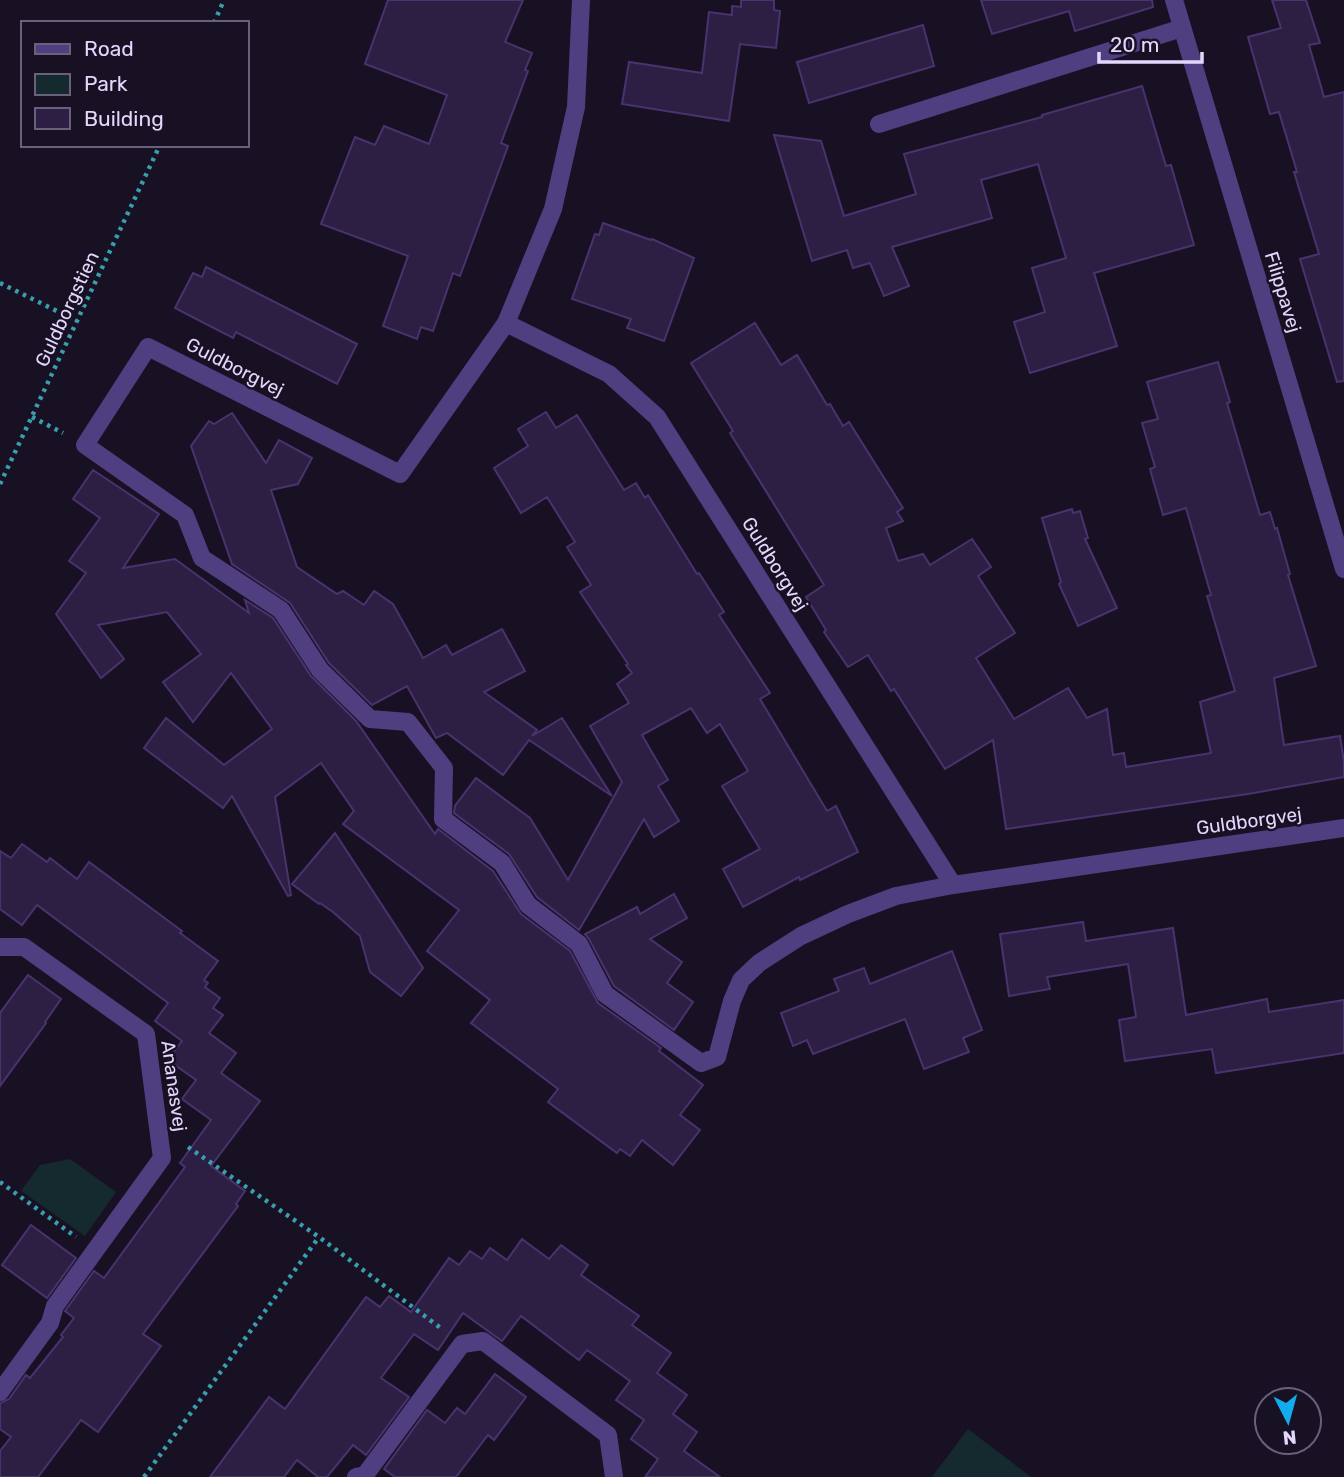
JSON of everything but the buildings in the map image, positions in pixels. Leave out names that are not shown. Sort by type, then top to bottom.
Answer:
[{"type":"street","name":"Guldborgvej","points":[[582,0],[576,107],[553,209],[506,323],[400,474],[148,347],[85,444],[185,515],[202,558],[281,610],[320,670],[370,719],[408,722],[444,768],[443,819],[502,863],[528,905],[579,944],[605,994],[701,1063],[717,1057],[732,1001],[741,980],[759,963],[801,936],[896,896],[953,885],[1344,828]]},
{"type":"street","name":"Filippavej","points":[[1174,0],[1344,569]]},
{"type":"street","points":[[878,124],[1182,28]]},
{"type":"street","name":"Guldborgvej","points":[[506,323],[608,374],[657,417],[953,885]]},
{"type":"street","name":"Ananasvej","points":[[0,947],[24,947],[146,1034],[162,1158],[55,1306],[50,1322],[0,1392]]},
{"type":"street","points":[[356,1477],[365,1475],[462,1344],[483,1341],[608,1435],[614,1477]]},
{"type":"path","points":[[215,21],[224,0]]},
{"type":"path","name":"Guldborgstien","points":[[0,484],[159,147]]},
{"type":"path","points":[[0,283],[77,321]]},
{"type":"path","points":[[32,417],[85,444]]},
{"type":"path","points":[[158,1126],[319,1237],[462,1344]]},
{"type":"path","points":[[0,1182],[95,1250]]},
{"type":"path","points":[[144,1477],[319,1237]]},
{"type":"green space","points":[[70,1159],[116,1192],[85,1236],[21,1191],[40,1165]]},
{"type":"green space","points":[[968,1429],[1031,1477],[932,1477]]}]
